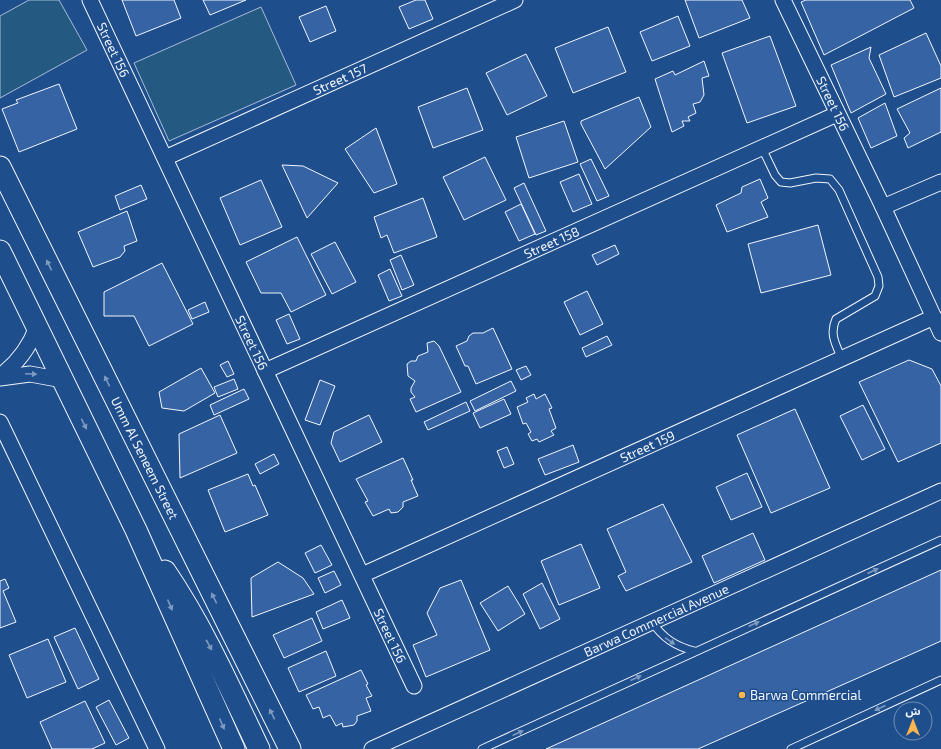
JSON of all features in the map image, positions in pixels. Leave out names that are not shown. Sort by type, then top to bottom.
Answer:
[{"type":"main road","name":"Umm Al Seneem Street","points":[[0,167],[290,749]]},
{"type":"main road","points":[[0,251],[136,530],[234,749]]},
{"type":"main road","points":[[136,530],[186,603],[212,649],[259,749]]},
{"type":"street","name":"Street 156","points":[[90,0],[414,686]]},
{"type":"street","name":"Street 157","points":[[165,158],[515,0]]},
{"type":"street","name":"Street 156","points":[[783,0],[941,333]]},
{"type":"street","name":"Street 158","points":[[265,372],[838,114]]},
{"type":"street","points":[[883,208],[941,182]]},
{"type":"street","name":"Street 159","points":[[362,575],[934,317]]},
{"type":"street","points":[[0,377],[22,356],[31,342],[37,327]]},
{"type":"street","points":[[0,377],[30,374],[62,380]]},
{"type":"street","points":[[0,422],[156,749]]},
{"type":"street","name":"Barwa Commercial Avenue","points":[[372,749],[941,491]]},
{"type":"lane","points":[[762,148],[775,175],[781,182],[790,183],[816,178],[830,180],[839,190],[878,277],[878,286],[875,296],[836,319],[833,326],[833,338],[842,359]]},
{"type":"lane","points":[[482,749],[694,651],[941,540]]},
{"type":"lane","points":[[652,622],[660,634],[669,641],[679,647],[694,651]]},
{"type":"lane","points":[[791,749],[941,680]]},
{"type":"shaded area","points":[[29,0],[59,0],[87,50],[0,98],[0,16]]},
{"type":"shaded area","points":[[261,7],[296,85],[169,141],[134,63]]},
{"type":"building","points":[[122,0],[174,0],[181,18],[136,36]]},
{"type":"building","points":[[203,0],[246,0],[210,15]]},
{"type":"building","points":[[416,0],[425,0],[433,19],[409,29],[399,7]]},
{"type":"building","points":[[685,0],[742,0],[750,18],[699,38]]},
{"type":"building","points":[[806,0],[910,0],[914,8],[824,55],[801,2]]},
{"type":"building","points":[[326,6],[336,31],[310,42],[299,17]]},
{"type":"building","points":[[678,16],[690,46],[652,61],[640,32]]},
{"type":"building","points":[[608,27],[626,72],[573,93],[555,48]]},
{"type":"building","points":[[926,33],[941,66],[941,78],[894,97],[879,55]]},
{"type":"building","points":[[770,36],[796,106],[747,123],[722,53]]},
{"type":"building","points":[[871,47],[869,58],[886,94],[851,113],[831,65]]},
{"type":"building","points":[[526,54],[547,96],[507,115],[486,73]]},
{"type":"building","points":[[704,61],[709,76],[702,78],[704,95],[700,102],[693,104],[696,113],[688,117],[690,121],[682,121],[684,126],[672,132],[655,79],[673,71],[675,75]]},
{"type":"building","points":[[59,84],[77,129],[19,152],[2,109],[18,103],[16,100]]},
{"type":"building","points":[[467,88],[483,130],[433,148],[418,107]]},
{"type":"building","points":[[941,88],[941,132],[908,148],[904,138],[910,133],[897,109]]},
{"type":"building","points":[[639,97],[651,127],[605,169],[581,124],[581,121]]},
{"type":"building","points":[[885,103],[897,136],[871,148],[858,118]]},
{"type":"building","points":[[564,121],[578,162],[529,178],[516,137]]},
{"type":"building","points":[[376,128],[397,184],[374,193],[345,149]]},
{"type":"building","points":[[485,157],[506,200],[464,220],[443,177]]},
{"type":"building","points":[[591,159],[609,196],[597,201],[580,164]]},
{"type":"building","points":[[282,165],[303,166],[338,183],[307,218]]},
{"type":"building","points":[[579,174],[592,204],[573,212],[560,182]]},
{"type":"building","points":[[760,179],[768,198],[761,202],[768,217],[727,232],[716,205],[741,193],[742,187]]},
{"type":"building","points":[[261,180],[282,227],[240,245],[220,198]]},
{"type":"building","points":[[524,183],[546,231],[536,235],[514,188]]},
{"type":"building","points":[[141,185],[147,199],[120,210],[115,196]]},
{"type":"building","points":[[423,198],[437,237],[394,253],[387,235],[381,238],[374,217]]},
{"type":"building","points":[[521,204],[535,234],[519,241],[505,212]]},
{"type":"building","points":[[127,211],[137,241],[124,246],[125,251],[120,257],[93,267],[78,232]]},
{"type":"building","points":[[818,225],[831,275],[761,293],[748,244]]},
{"type":"building","points":[[297,237],[326,295],[291,312],[281,293],[261,293],[246,262]]},
{"type":"building","points":[[335,242],[356,282],[332,294],[311,254]]},
{"type":"building","points":[[615,245],[619,254],[597,265],[592,255]]},
{"type":"building","points":[[401,255],[414,285],[402,290],[390,260]]},
{"type":"building","points":[[162,263],[193,324],[149,346],[134,316],[104,316],[104,292]]},
{"type":"building","points":[[390,269],[402,296],[389,301],[378,275]]},
{"type":"building","points":[[587,291],[603,324],[580,335],[564,302]]},
{"type":"building","points":[[205,302],[209,312],[192,319],[188,310]]},
{"type":"building","points":[[289,314],[300,339],[287,344],[276,320]]},
{"type":"building","points":[[493,328],[512,369],[476,384],[468,366],[465,366],[456,346],[467,341],[469,336],[473,333],[483,333]]},
{"type":"building","points":[[607,336],[612,345],[586,357],[582,348]]},
{"type":"building","points":[[434,341],[439,346],[461,392],[416,412],[410,399],[415,397],[411,392],[411,388],[415,381],[408,376],[407,364],[411,361],[416,361],[418,356],[428,352],[427,343]]},
{"type":"building","points":[[909,360],[932,369],[941,386],[941,443],[898,462],[859,382]]},
{"type":"building","points":[[228,361],[234,374],[227,377],[220,365]]},
{"type":"building","points":[[526,366],[531,375],[521,380],[516,370]]},
{"type":"building","points":[[201,368],[215,393],[184,411],[162,408],[159,392]]},
{"type":"building","points":[[234,379],[238,389],[218,397],[214,387]]},
{"type":"building","points":[[320,380],[335,386],[320,425],[305,420]]},
{"type":"building","points":[[511,381],[516,391],[475,411],[470,401]]},
{"type":"building","points":[[244,389],[249,399],[214,415],[210,405]]},
{"type":"building","points":[[534,394],[536,399],[545,394],[552,408],[549,409],[556,428],[551,431],[554,435],[539,442],[537,439],[532,441],[528,434],[531,432],[526,423],[523,424],[517,407],[528,402],[526,398]]},
{"type":"building","points":[[504,399],[511,414],[480,428],[473,413]]},
{"type":"building","points":[[466,402],[470,411],[428,430],[424,422]]},
{"type":"building","points":[[863,405],[885,449],[862,460],[840,416]]},
{"type":"building","points":[[795,409],[830,488],[771,513],[737,435]]},
{"type":"building","points":[[220,415],[237,453],[180,478],[179,434]]},
{"type":"building","points":[[369,415],[382,442],[340,462],[331,443],[334,432]]},
{"type":"building","points":[[573,445],[579,462],[545,475],[538,459]]},
{"type":"building","points":[[507,447],[514,464],[504,468],[497,451]]},
{"type":"building","points":[[274,454],[279,464],[260,474],[255,464]]},
{"type":"building","points":[[403,458],[413,480],[411,480],[418,496],[403,502],[403,507],[398,512],[391,513],[389,509],[373,516],[365,502],[368,501],[356,479]]},
{"type":"building","points":[[747,473],[762,507],[731,520],[716,487]]},
{"type":"building","points":[[248,474],[253,486],[255,485],[268,515],[225,532],[208,490]]},
{"type":"building","points":[[663,504],[692,562],[626,591],[618,576],[626,572],[607,529]]},
{"type":"building","points":[[753,533],[765,560],[714,583],[702,556]]},
{"type":"building","points":[[581,544],[600,588],[559,605],[541,561]]},
{"type":"building","points":[[321,545],[332,565],[315,573],[305,553]]},
{"type":"building","points":[[278,562],[303,578],[314,594],[252,617],[251,578]]},
{"type":"building","name":"Barwa Commercial","points":[[941,570],[941,641],[698,749],[546,749]]},
{"type":"building","points":[[334,571],[341,585],[325,593],[318,578]]},
{"type":"building","points":[[5,579],[9,588],[3,591],[16,622],[0,628],[0,581]]},
{"type":"building","points":[[461,580],[490,650],[426,677],[413,645],[437,635],[427,613],[440,588]]},
{"type":"building","points":[[542,583],[560,619],[540,629],[523,594]]},
{"type":"building","points":[[508,586],[525,614],[498,631],[480,603]]},
{"type":"building","points":[[342,600],[350,618],[323,629],[316,612]]},
{"type":"building","points":[[312,618],[322,641],[284,658],[273,635]]},
{"type":"building","points":[[75,628],[99,679],[78,689],[54,637]]},
{"type":"building","points":[[48,639],[66,682],[27,698],[9,655]]},
{"type":"building","points":[[326,651],[336,676],[299,692],[288,668]]},
{"type":"building","points":[[361,670],[368,684],[366,685],[372,696],[366,698],[371,711],[357,716],[357,721],[354,725],[343,727],[342,723],[336,726],[330,715],[323,718],[319,707],[313,709],[306,695]]},
{"type":"building","points":[[109,700],[129,738],[116,745],[96,707]]},
{"type":"building","points":[[85,701],[105,743],[92,749],[52,749],[40,722]]},
{"type":"place","name":"Barwa Commercial","points":[[742,695]]}]
